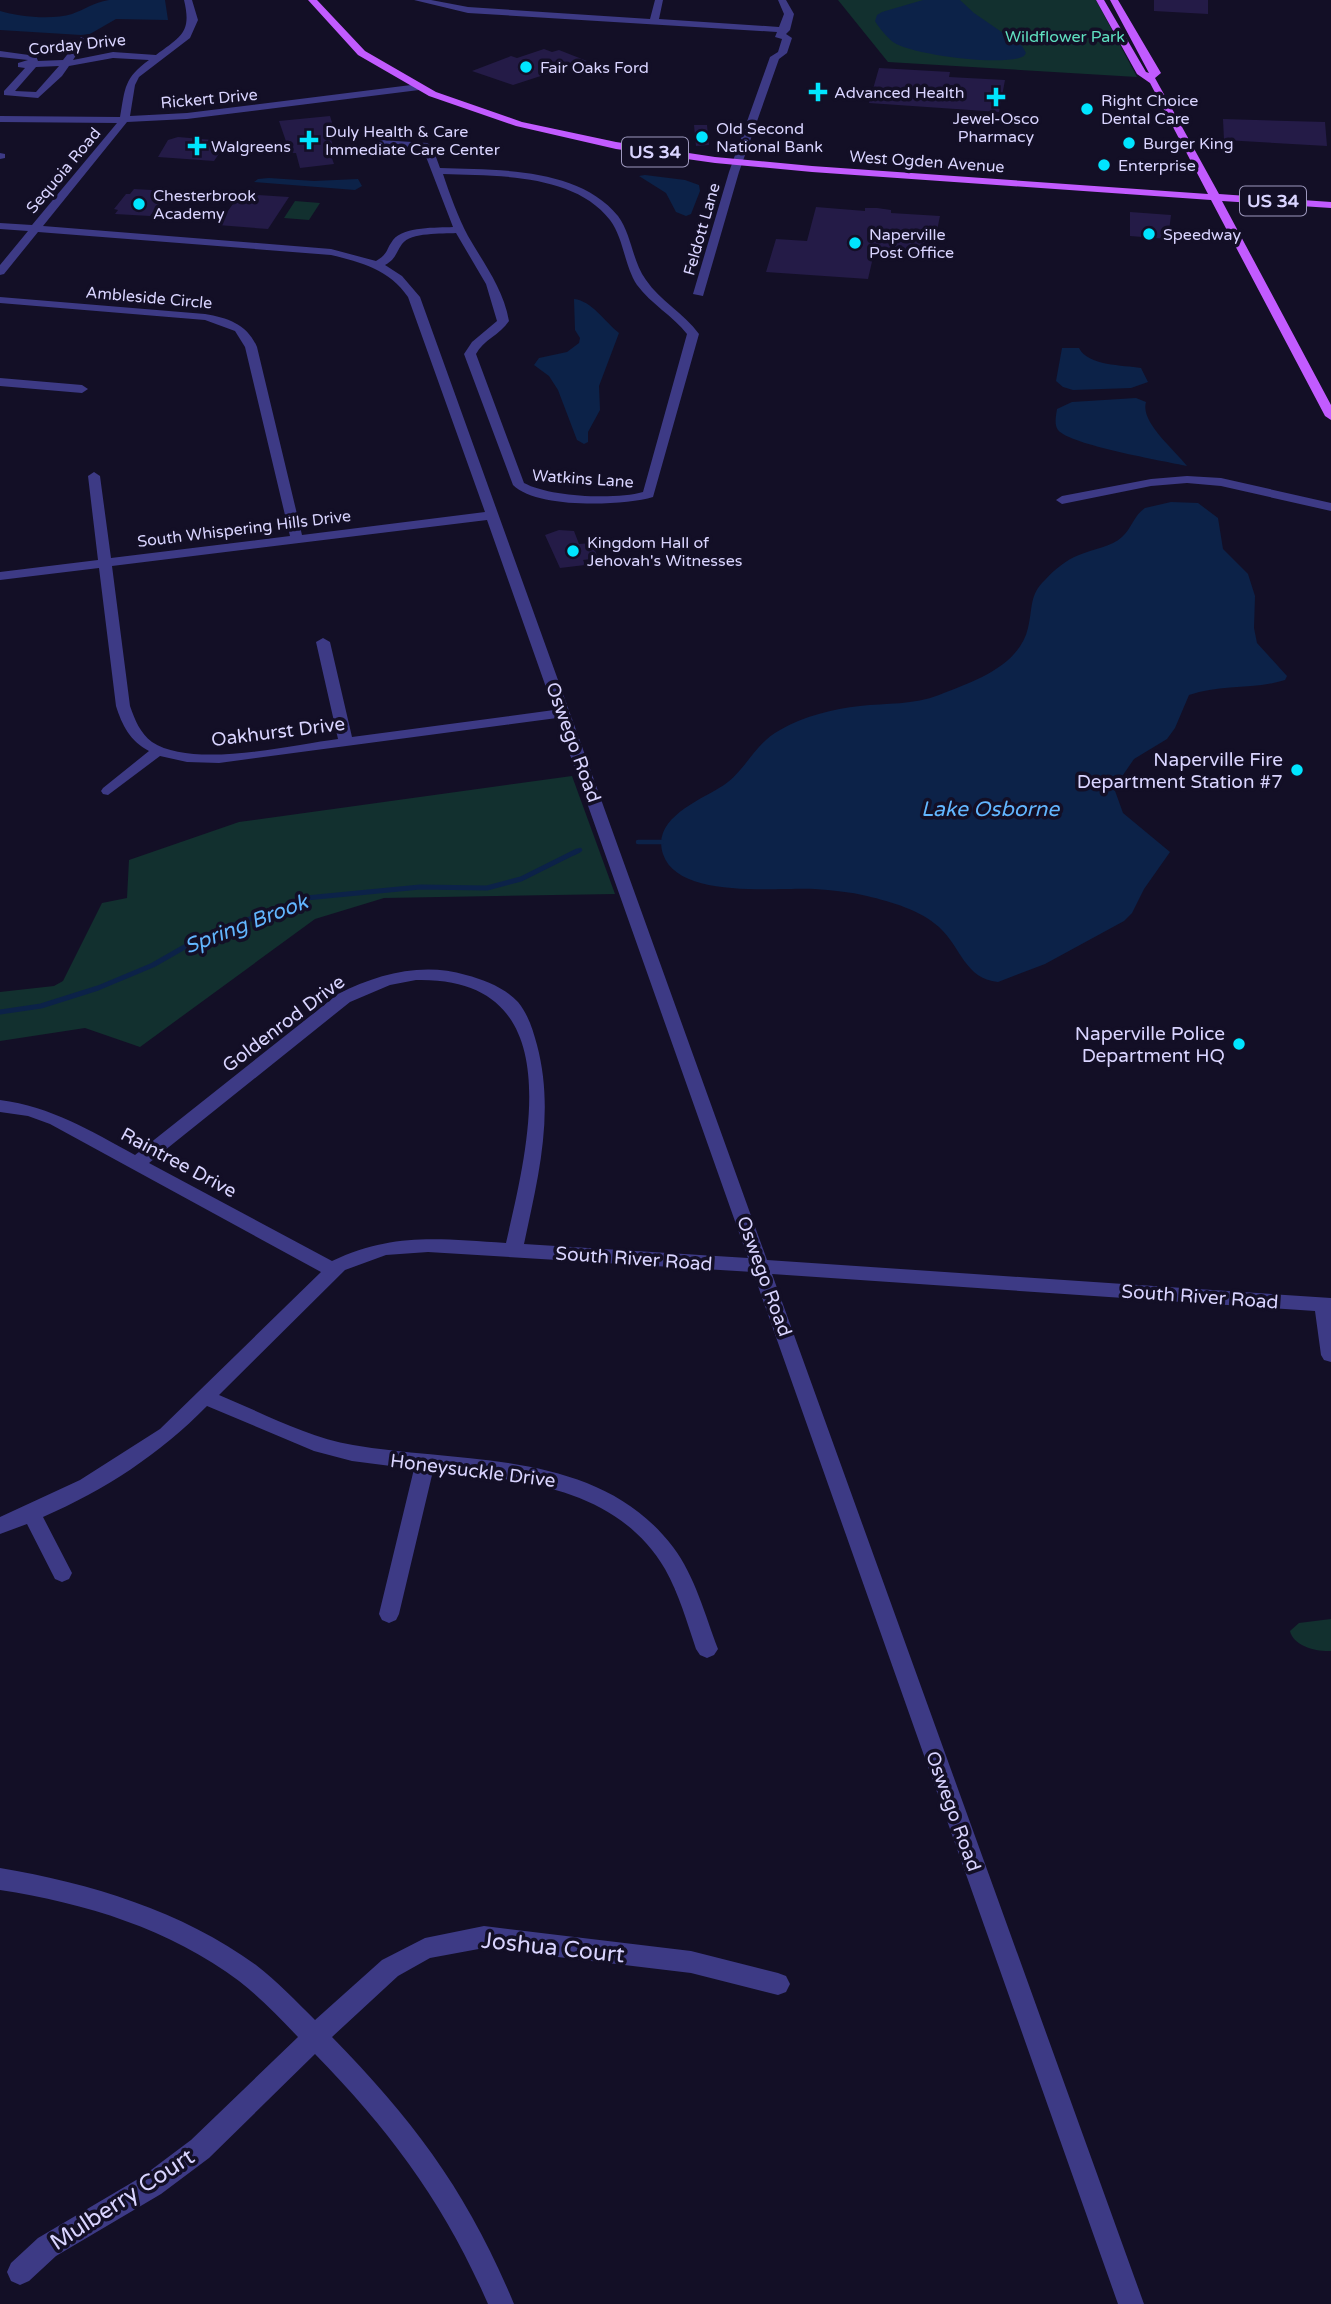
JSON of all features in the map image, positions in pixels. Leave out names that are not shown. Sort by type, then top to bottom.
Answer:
[{"type":"main road","name":"West Ogden Avenue","points":[[312,0],[326,21],[347,41],[405,80],[491,115],[564,135],[653,152],[738,163],[1331,205]]},
{"type":"main road","points":[[1100,0],[1142,74],[1150,77],[1331,416]]},
{"type":"main road","points":[[1114,0],[1156,73],[1150,77]]},
{"type":"street","points":[[125,115],[131,81],[142,68],[184,40],[191,31],[193,20],[188,0]]},
{"type":"street","points":[[418,0],[468,10],[784,33]]},
{"type":"street","points":[[653,22],[659,0]]},
{"type":"street","name":"Feldott Lane","points":[[699,294],[738,163],[776,55],[782,53],[787,38],[784,33],[789,15],[782,0]]},
{"type":"street","points":[[0,54],[31,56],[33,65],[7,93],[38,95],[59,74],[81,40]]},
{"type":"street","points":[[74,49],[100,51],[107,56]]},
{"type":"street","name":"Corday Drive","points":[[0,66],[63,64],[128,54],[158,58]]},
{"type":"street","name":"Rickert Drive","points":[[0,110],[125,115],[405,80]]},
{"type":"street","name":"Rickert Drive","points":[[0,119],[245,111],[419,87]]},
{"type":"street","name":"Sequoia Road","points":[[0,272],[125,115]]},
{"type":"street","name":"Watkins Lane","points":[[381,143],[427,146],[436,171],[460,229],[489,276],[503,321],[498,329],[472,348],[471,360],[519,485],[529,492],[628,500],[643,497],[651,490],[694,340],[690,329],[638,278],[615,220],[601,205],[581,194],[527,178],[436,171]]},
{"type":"street","name":"Oswego Road","points":[[0,226],[314,249],[348,255],[376,265],[402,282],[414,297],[1131,2304]]},
{"type":"street","points":[[376,265],[391,257],[398,241],[408,235],[460,229]]},
{"type":"street","name":"Ambleside Circle","points":[[0,300],[196,316],[225,321],[240,328],[251,347],[297,540]]},
{"type":"street","points":[[0,382],[82,389]]},
{"type":"street","name":"Oakhurst Drive","points":[[94,476],[127,723],[133,733],[158,751],[186,758],[219,759],[564,713]]},
{"type":"street","points":[[1062,500],[1149,481],[1188,479],[1234,484],[1294,501],[1331,507]]},
{"type":"street","name":"South Whispering Hills Drive","points":[[0,576],[493,515]]},
{"type":"street","points":[[323,642],[346,743]]},
{"type":"street","points":[[108,791],[158,751]]},
{"type":"street","name":"Goldenrod Drive","points":[[137,1163],[344,998],[374,983],[405,976],[458,978],[493,991],[509,1003],[526,1032],[537,1078],[536,1128],[513,1251]]},
{"type":"street","name":"Raintree Drive","points":[[0,1106],[41,1113],[333,1270]]},
{"type":"street","name":"South River Road","points":[[0,1526],[31,1513],[126,1463],[167,1434],[333,1270],[368,1252],[400,1246],[762,1265],[1327,1305]]},
{"type":"street","points":[[1327,1305],[1331,1355]]},
{"type":"street","name":"Honeysuckle Drive","points":[[205,1397],[308,1442],[352,1454],[550,1478],[571,1483],[612,1503],[649,1532],[666,1554],[689,1602],[706,1649]]},
{"type":"street","points":[[389,1615],[425,1463]]},
{"type":"street","points":[[31,1513],[62,1573]]},
{"type":"street","points":[[0,1879],[57,1888],[130,1911],[201,1944],[258,1982],[389,2115],[428,2167],[465,2229],[501,2304]]},
{"type":"street","name":"Joshua Court","points":[[316,2038],[390,1968],[425,1949],[465,1939],[518,1940],[691,1962],[778,1984]]},
{"type":"street","name":"Mulberry Court","points":[[20,2272],[47,2247],[152,2185],[200,2149],[316,2038]]},
{"type":"green space","name":"Wildflower Park","points":[[838,0],[1096,0],[1137,77],[888,62]]},
{"type":"green space","points":[[295,201],[320,203],[309,220],[284,218]]},
{"type":"green space","points":[[572,776],[615,894],[384,898],[315,919],[140,1047],[85,1028],[0,1041],[0,992],[54,986],[63,981],[102,903],[127,898],[129,860],[239,822]]},
{"type":"green space","points":[[1331,1619],[1331,1651],[1313,1649],[1301,1644],[1290,1631],[1299,1623]]},
{"type":"water","points":[[109,0],[165,0],[168,20],[116,19],[90,34],[81,35],[0,30],[0,11],[26,16],[55,17],[72,14]]},
{"type":"water","points":[[923,0],[960,0],[1022,46],[1026,53],[1014,59],[979,60],[919,51],[893,42],[875,21],[877,15],[882,12]]},
{"type":"water","points":[[639,176],[685,180],[699,185],[700,191],[691,214],[686,216],[676,212],[666,193]]},
{"type":"water","points":[[269,178],[314,181],[358,179],[362,186],[355,190],[254,182]]},
{"type":"water","points":[[574,299],[587,304],[619,333],[599,386],[600,410],[588,432],[588,442],[584,444],[577,440],[558,390],[549,376],[534,365],[539,358],[567,352],[579,343],[580,338],[575,330]]},
{"type":"water","points":[[1062,348],[1079,348],[1084,354],[1098,361],[1141,368],[1148,382],[1131,388],[1073,390],[1063,387],[1056,381]]},
{"type":"water","points":[[1136,398],[1146,402],[1148,418],[1153,427],[1187,466],[1098,447],[1066,436],[1057,428],[1057,409],[1072,402]]},
{"type":"water","name":"Lake Osborne","points":[[1171,502],[1198,503],[1218,518],[1223,549],[1248,574],[1255,596],[1254,628],[1257,643],[1287,676],[1285,680],[1273,683],[1213,689],[1189,695],[1175,728],[1167,739],[1134,759],[1114,788],[1123,813],[1170,852],[1144,889],[1132,913],[1124,921],[1045,964],[998,982],[987,980],[971,969],[939,927],[914,911],[896,904],[861,895],[815,889],[755,889],[708,885],[688,879],[672,869],[663,854],[661,841],[671,820],[691,804],[732,779],[771,735],[799,721],[829,711],[929,698],[966,685],[992,671],[1005,663],[1023,642],[1036,591],[1052,573],[1074,557],[1118,540],[1145,508]]},
{"type":"building","points":[[1154,0],[1208,0],[1208,14],[1154,11]]},
{"type":"building","name":"Fair Oaks Ford","points":[[544,49],[552,52],[559,50],[587,61],[513,85],[472,71],[511,56],[517,58]]},
{"type":"building","points":[[879,68],[950,72],[949,77],[1005,80],[999,112],[869,103]]},
{"type":"building","name":"Duly Health & Care Immediate Care Center","points":[[330,116],[334,129],[328,130],[334,149],[329,150],[334,164],[300,168],[296,153],[290,153],[279,121]]},
{"type":"building","points":[[1223,119],[1325,122],[1327,146],[1224,140]]},
{"type":"building","points":[[694,125],[707,125],[709,145],[696,146]]},
{"type":"building","name":"Walgreens","points":[[178,137],[227,142],[214,161],[158,157],[168,140]]},
{"type":"building","name":"Chesterbrook Academy","points":[[134,189],[169,191],[150,216],[115,214],[118,210],[114,209],[126,194],[130,194]]},
{"type":"building","points":[[240,194],[289,197],[268,229],[218,225]]},
{"type":"building","name":"Naperville Post Office","points":[[816,207],[865,211],[865,208],[877,208],[891,210],[891,213],[940,216],[933,250],[926,249],[925,257],[874,253],[868,279],[766,272],[776,239],[807,241]]},
{"type":"building","name":"Speedway","points":[[1130,212],[1171,215],[1168,239],[1130,236]]},
{"type":"building","name":"Kingdom Hall of Jehovah's Witnesses","points":[[559,530],[574,531],[579,544],[592,543],[598,558],[583,560],[585,565],[560,568],[545,535]]},
{"type":"waterway","name":"Spring Brook","points":[[638,842],[662,842]]},
{"type":"waterway","name":"Spring Brook","points":[[574,853],[580,850]]},
{"type":"waterway","name":"Spring Brook","points":[[0,1012],[41,1006],[98,988],[153,965],[202,937],[306,898],[420,887],[487,888],[521,879],[577,851]]},
{"type":"place","name":"Fair Oaks Ford","points":[[526,67]]},
{"type":"place","name":"Advanced Health","points":[[818,92]]},
{"type":"place","name":"Jewel-Osco Pharmacy","points":[[996,97]]},
{"type":"place","name":"Right Choice Dental Care","points":[[1087,109]]},
{"type":"place","name":"Old Second National Bank","points":[[702,137]]},
{"type":"place","name":"Duly Health & Care Immediate Care Center","points":[[309,140]]},
{"type":"place","name":"Burger King","points":[[1129,143]]},
{"type":"place","name":"Walgreens","points":[[197,146]]},
{"type":"place","name":"Enterprise","points":[[1104,165]]},
{"type":"place","name":"Chesterbrook Academy","points":[[139,204]]},
{"type":"place","name":"Speedway","points":[[1149,234]]},
{"type":"place","name":"Naperville Post Office","points":[[855,243]]},
{"type":"place","name":"Kingdom Hall of Jehovah's Witnesses","points":[[573,551]]},
{"type":"place","name":"Naperville Fire Department Station #7","points":[[1297,770]]},
{"type":"place","name":"Naperville Police Department HQ","points":[[1239,1044]]}]
